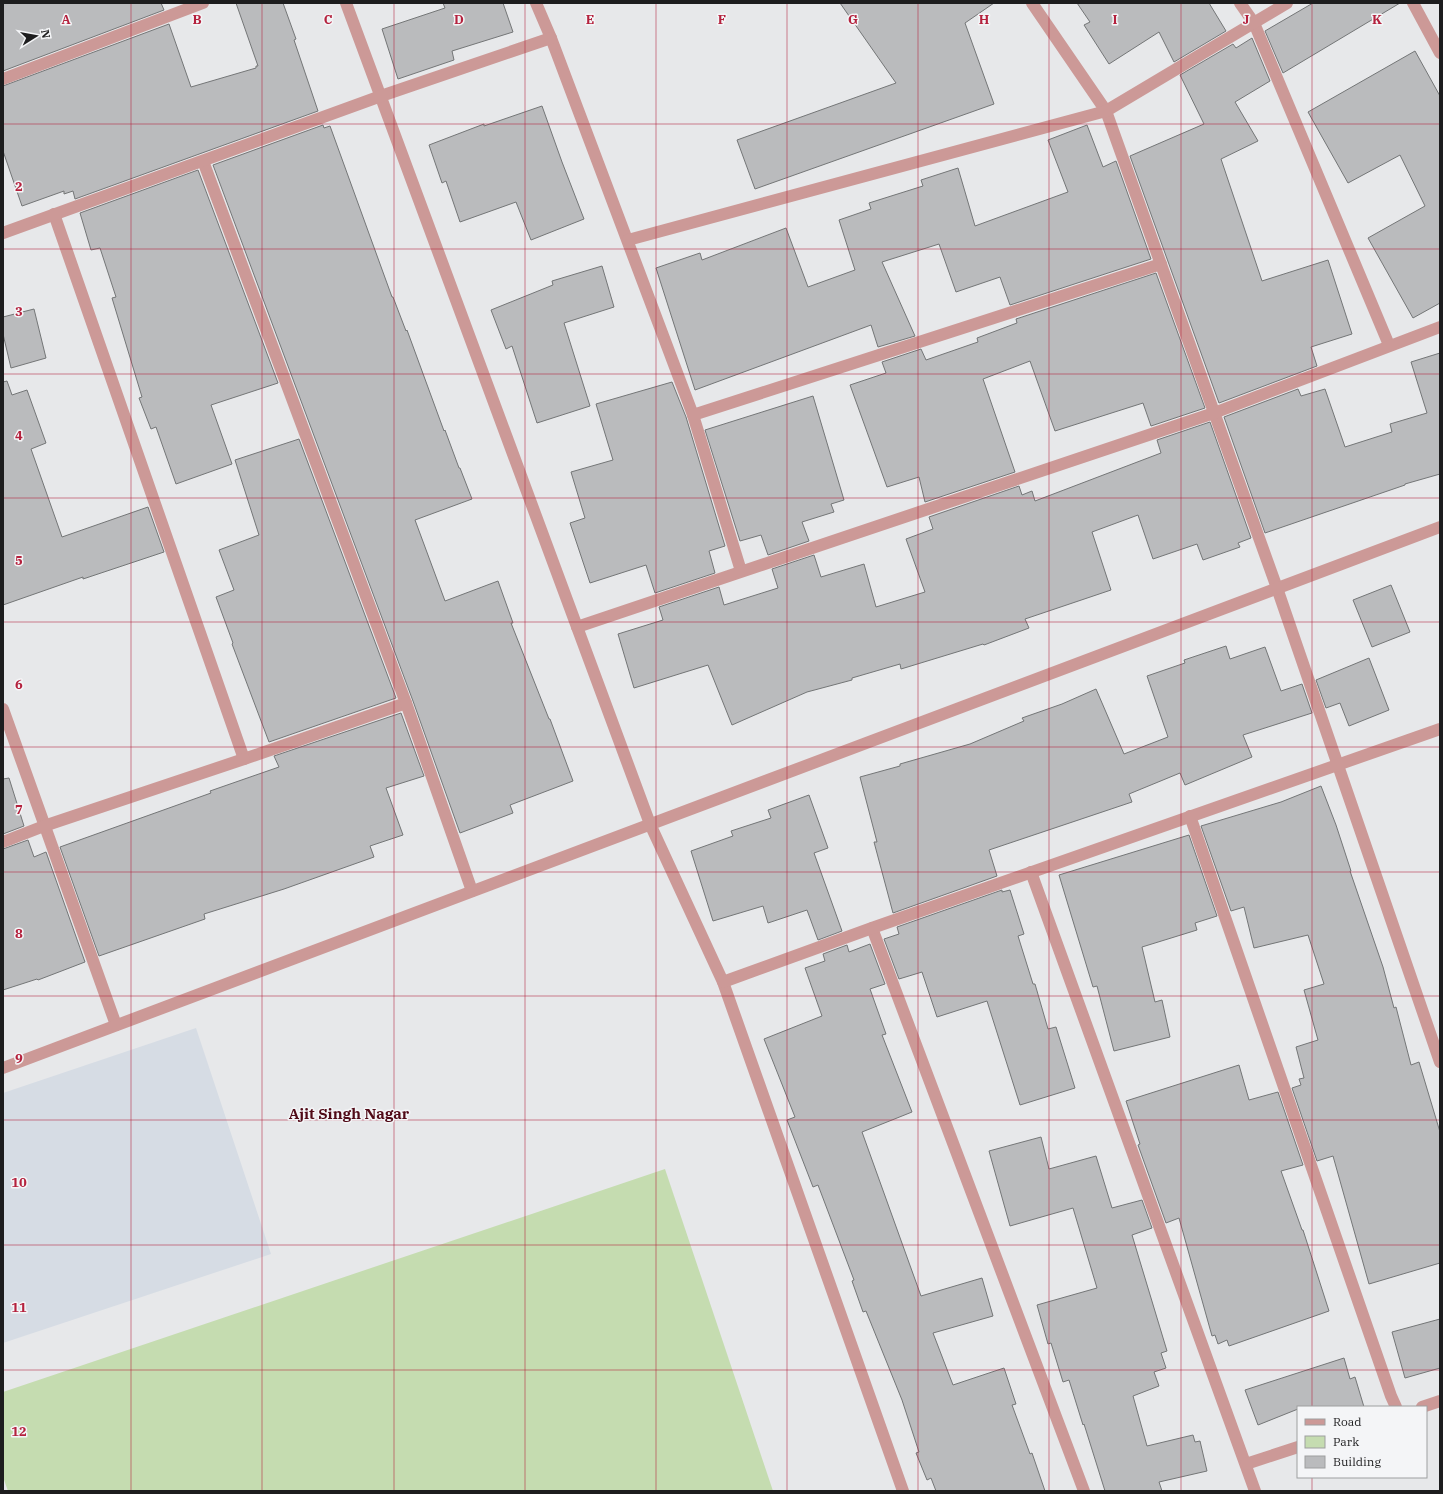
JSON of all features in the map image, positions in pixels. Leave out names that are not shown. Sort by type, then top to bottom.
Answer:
[{"type":"street","points":[[3,79],[203,3]]},
{"type":"street","points":[[346,3],[650,824],[723,982],[903,1491]]},
{"type":"street","points":[[536,3],[551,38],[628,240],[693,416],[741,571]]},
{"type":"street","points":[[1032,3],[1106,111],[1277,588],[1440,1062]]},
{"type":"street","points":[[1240,3],[1254,23],[1389,346]]},
{"type":"street","points":[[628,240],[1106,111],[1287,3]]},
{"type":"street","points":[[1413,3],[1440,53]]},
{"type":"street","points":[[3,233],[381,96],[551,38]]},
{"type":"street","points":[[203,161],[406,703],[472,891]]},
{"type":"street","points":[[54,214],[244,759]]},
{"type":"street","points":[[693,416],[1161,264]]},
{"type":"street","points":[[577,627],[1214,413],[1440,327]]},
{"type":"street","points":[[3,1068],[1440,527]]},
{"type":"street","points":[[3,842],[44,826],[406,703]]},
{"type":"street","points":[[3,709],[116,1025]]},
{"type":"street","points":[[723,982],[872,928],[1440,729]]},
{"type":"street","points":[[1190,816],[1396,1406]]},
{"type":"street","points":[[1031,872],[1255,1491]]},
{"type":"street","points":[[872,928],[1084,1491]]},
{"type":"street","points":[[1425,1406],[1440,1401]]},
{"type":"street","points":[[1246,1464],[1297,1447]]},
{"type":"shaded area","points":[[196,1028],[271,1254],[3,1343],[3,1093]]},
{"type":"green space","points":[[665,1169],[773,1491],[8,1491],[3,1477],[3,1392]]},
{"type":"building","points":[[3,3],[161,3],[164,10],[3,71]]},
{"type":"building","points":[[236,3],[283,3],[296,39],[294,40],[318,111],[75,199],[73,191],[64,194],[64,191],[22,206],[3,151],[3,86],[169,24],[191,87],[256,68],[256,66],[258,66]]},
{"type":"building","points":[[443,3],[503,3],[513,32],[452,51],[454,60],[398,79],[382,29],[445,8]]},
{"type":"building","points":[[840,3],[994,3],[965,23],[994,104],[755,189],[737,140],[896,83]]},
{"type":"building","points":[[1077,3],[1209,3],[1226,31],[1174,62],[1159,32],[1109,64],[1084,25],[1090,22]]},
{"type":"building","points":[[1313,3],[1400,3],[1283,73],[1265,31]]},
{"type":"building","points":[[1252,38],[1270,81],[1235,102],[1258,141],[1221,159],[1262,281],[1328,260],[1352,334],[1311,347],[1317,366],[1219,403],[1130,156],[1204,124],[1180,75],[1233,44],[1236,48]]},
{"type":"building","points":[[1415,51],[1440,96],[1440,303],[1413,318],[1368,238],[1425,206],[1400,155],[1348,183],[1308,112]]},
{"type":"building","points":[[542,106],[584,219],[531,240],[516,202],[460,222],[446,181],[442,183],[429,145],[484,124],[484,126]]},
{"type":"building","points":[[323,125],[324,128],[330,126],[392,297],[406,331],[407,330],[444,431],[445,430],[472,499],[415,520],[445,601],[498,581],[513,623],[511,623],[550,719],[573,781],[510,805],[513,813],[460,833],[413,701],[213,165]]},
{"type":"building","points":[[1087,125],[1103,167],[1116,161],[1151,259],[1010,305],[1000,277],[956,292],[939,244],[882,262],[915,336],[878,347],[871,325],[695,390],[656,268],[700,253],[702,260],[786,228],[808,287],[855,270],[839,220],[871,209],[869,203],[923,186],[921,180],[958,168],[975,226],[1068,192],[1048,140]]},
{"type":"building","points":[[198,170],[278,383],[211,405],[232,464],[176,484],[156,427],[151,429],[139,398],[142,397],[112,298],[116,297],[100,248],[91,250],[80,213]]},
{"type":"building","points":[[602,266],[614,307],[564,323],[590,406],[537,423],[512,346],[506,349],[491,310],[553,285],[552,281]]},
{"type":"building","points":[[1156,273],[1205,408],[1151,426],[1143,403],[1055,431],[1030,361],[983,379],[1015,472],[925,502],[919,477],[887,487],[850,385],[886,373],[882,362],[921,349],[926,360],[978,342],[977,338],[1017,323],[1016,319]]},
{"type":"building","points":[[34,309],[46,358],[11,368],[3,334],[3,317]]},
{"type":"building","points":[[1440,353],[1440,474],[1405,484],[1265,533],[1224,417],[1298,389],[1301,396],[1325,389],[1345,447],[1392,432],[1390,424],[1427,413],[1411,362]]},
{"type":"building","points":[[7,381],[12,395],[27,390],[46,443],[31,449],[62,537],[148,507],[164,552],[83,579],[83,577],[3,605],[3,382]]},
{"type":"building","points":[[672,382],[686,417],[725,546],[709,551],[715,573],[655,593],[646,565],[590,583],[570,523],[585,518],[571,472],[613,460],[596,404]]},
{"type":"building","points":[[813,396],[844,500],[831,504],[834,512],[802,522],[809,541],[768,555],[761,535],[740,541],[705,430]]},
{"type":"building","points":[[1210,422],[1251,538],[1238,543],[1240,547],[1203,560],[1197,544],[1153,559],[1138,515],[1092,532],[1111,590],[1025,619],[1029,628],[984,645],[983,644],[901,669],[900,664],[852,678],[852,680],[807,692],[732,725],[708,665],[634,688],[618,634],[663,620],[659,607],[719,587],[724,605],[778,588],[772,569],[814,555],[821,577],[864,564],[876,607],[925,592],[906,539],[933,529],[929,517],[1019,486],[1022,495],[1032,491],[1035,501],[1161,453],[1157,440]]},
{"type":"building","points":[[299,439],[396,698],[269,742],[216,597],[234,590],[219,550],[259,535],[235,460]]},
{"type":"building","points":[[1391,585],[1410,632],[1372,647],[1353,600]]},
{"type":"building","points":[[1226,646],[1230,659],[1265,647],[1281,691],[1302,684],[1312,713],[1243,735],[1252,757],[1185,785],[1180,773],[1129,794],[1132,802],[989,850],[997,876],[893,913],[874,842],[877,842],[860,777],[970,744],[1024,721],[1022,718],[1062,704],[1096,689],[1124,754],[1168,737],[1147,676],[1185,663],[1184,660]]},
{"type":"building","points":[[1369,658],[1389,710],[1349,726],[1340,703],[1326,708],[1316,680]]},
{"type":"building","points":[[401,713],[424,776],[386,788],[403,835],[370,846],[374,857],[284,889],[204,914],[205,919],[99,956],[60,847],[279,767],[274,756]]},
{"type":"building","points":[[9,778],[24,826],[3,834],[3,779]]},
{"type":"building","points":[[1321,786],[1336,825],[1383,967],[1394,1008],[1396,1007],[1411,1065],[1419,1062],[1440,1132],[1440,1263],[1369,1284],[1333,1156],[1317,1161],[1292,1088],[1301,1085],[1299,1079],[1304,1078],[1296,1047],[1318,1040],[1304,990],[1324,984],[1308,935],[1254,948],[1244,907],[1231,911],[1201,826],[1281,802]]},
{"type":"building","points":[[809,795],[828,848],[814,853],[842,931],[818,940],[807,910],[768,923],[763,906],[713,921],[691,851],[733,836],[731,831],[771,818],[768,810]]},
{"type":"building","points":[[1189,835],[1217,916],[1195,923],[1197,930],[1142,947],[1155,1002],[1162,1000],[1170,1037],[1114,1051],[1097,986],[1093,987],[1059,875]]},
{"type":"building","points":[[28,840],[34,857],[46,852],[85,962],[38,980],[37,979],[3,990],[3,849]]},
{"type":"building","points":[[1002,890],[1002,892],[1010,890],[1024,934],[1018,936],[1033,984],[1035,984],[1048,1029],[1056,1027],[1075,1088],[1020,1105],[987,1001],[937,1017],[922,972],[899,979],[884,939],[899,934],[897,927]]},
{"type":"building","points":[[870,944],[885,984],[870,989],[886,1034],[882,1035],[912,1112],[862,1132],[921,1296],[982,1278],[993,1316],[933,1333],[953,1385],[1004,1368],[1016,1404],[1012,1405],[1030,1454],[1032,1453],[1045,1491],[936,1491],[931,1478],[927,1480],[916,1453],[919,1452],[902,1400],[866,1311],[863,1312],[852,1281],[854,1280],[818,1185],[813,1187],[787,1120],[795,1117],[764,1039],[822,1016],[805,968],[825,961],[823,954],[847,945],[849,952]]},
{"type":"building","points":[[1239,1065],[1249,1100],[1278,1092],[1303,1165],[1281,1171],[1303,1230],[1329,1311],[1229,1346],[1227,1340],[1218,1344],[1215,1335],[1212,1336],[1179,1218],[1166,1223],[1138,1145],[1140,1144],[1126,1101]]},
{"type":"building","points":[[1041,1137],[1049,1169],[1096,1156],[1112,1208],[1142,1200],[1152,1228],[1132,1235],[1167,1351],[1161,1353],[1166,1368],[1154,1372],[1159,1386],[1133,1396],[1147,1446],[1193,1435],[1195,1442],[1200,1441],[1207,1471],[1159,1482],[1162,1491],[1105,1491],[1069,1380],[1063,1382],[1051,1343],[1048,1344],[1037,1305],[1097,1288],[1073,1208],[1010,1226],[989,1151]]},
{"type":"building","points":[[1440,1319],[1440,1368],[1405,1378],[1392,1332]]},
{"type":"building","points":[[1344,1358],[1350,1379],[1355,1377],[1364,1406],[1297,1406],[1297,1409],[1258,1425],[1245,1390]]},
{"type":"district","name":"Ajit Singh Nagar","points":[[349,1114]]}]
